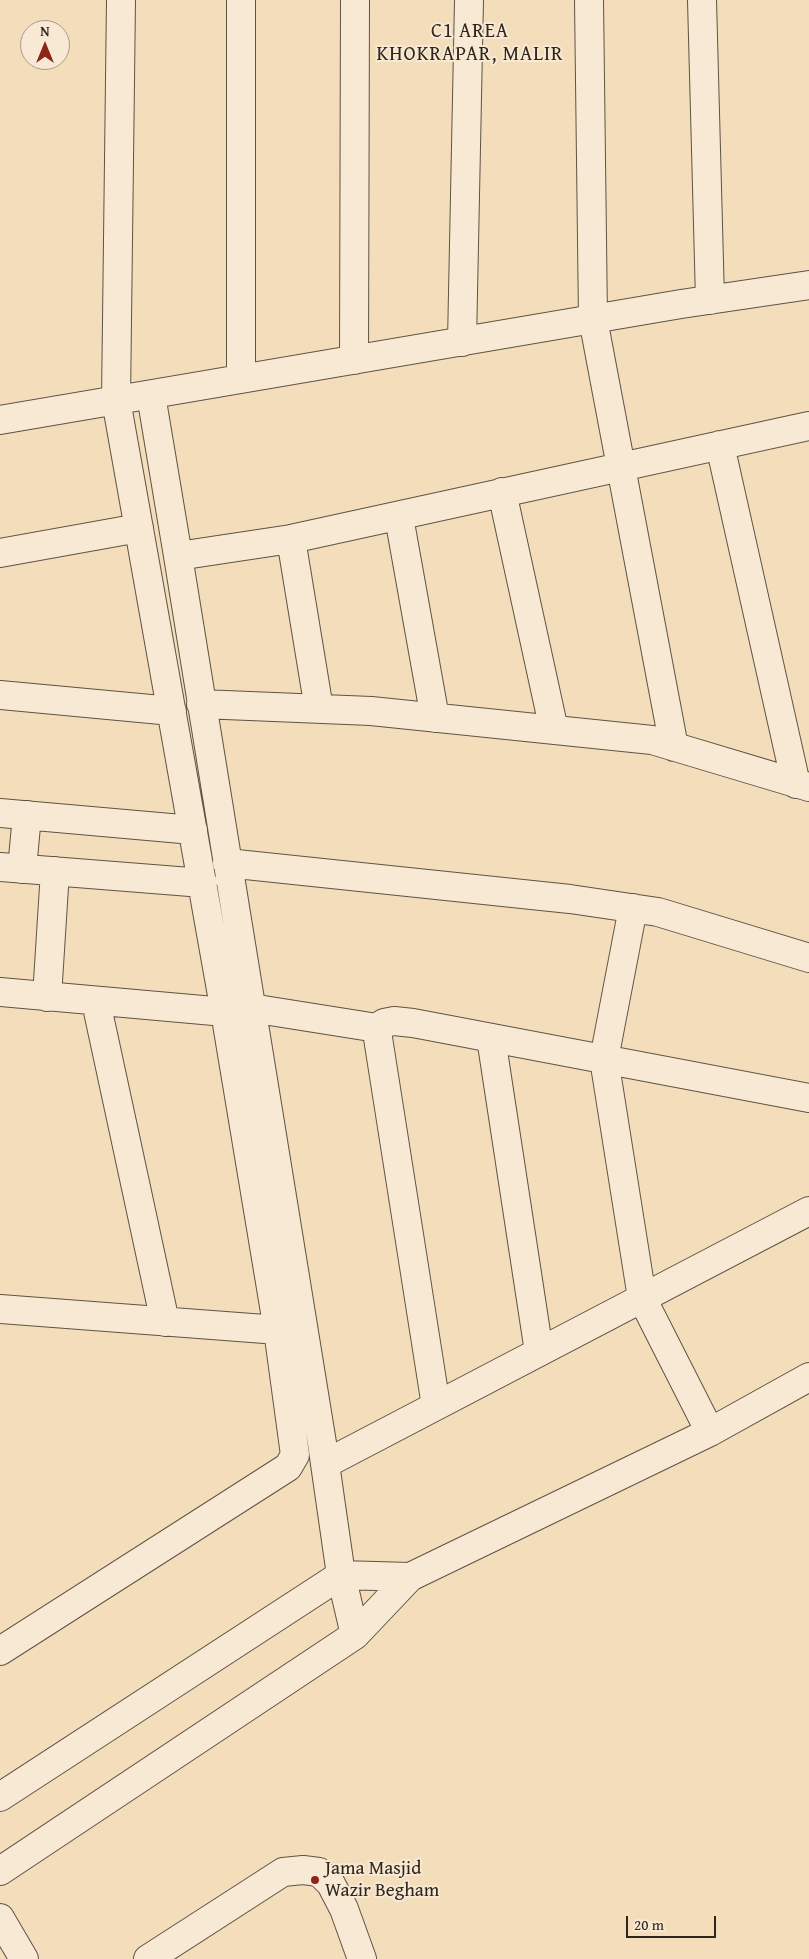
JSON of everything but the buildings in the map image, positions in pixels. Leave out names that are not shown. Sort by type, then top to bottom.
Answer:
[{"type":"street","points":[[121,0],[116,400],[203,883],[238,1010],[325,1464],[341,1575],[356,1635]]},
{"type":"street","points":[[241,0],[241,379]]},
{"type":"street","points":[[354,360],[355,0]]},
{"type":"street","points":[[462,342],[469,0]]},
{"type":"street","points":[[589,0],[593,319],[674,747]]},
{"type":"street","points":[[702,0],[710,300]]},
{"type":"street","points":[[0,420],[593,319],[809,285]]},
{"type":"street","points":[[0,1651],[291,1464],[295,1455],[238,1010],[227,863],[151,395]]},
{"type":"street","points":[[178,556],[291,539],[809,426]]},
{"type":"street","points":[[720,445],[803,786]]},
{"type":"street","points":[[502,492],[554,730]]},
{"type":"street","points":[[399,516],[435,718]]},
{"type":"street","points":[[0,553],[139,528]]},
{"type":"street","points":[[291,539],[319,709]]},
{"type":"street","points":[[0,695],[172,711]]},
{"type":"street","points":[[201,704],[370,711],[652,740],[803,786]]},
{"type":"street","points":[[0,813],[193,830]]},
{"type":"street","points":[[27,815],[11,868],[203,883]]},
{"type":"street","points":[[227,863],[560,898],[658,912],[809,958]]},
{"type":"street","points":[[47,997],[55,871]]},
{"type":"street","points":[[633,908],[604,1059],[642,1298],[710,1432]]},
{"type":"street","points":[[0,992],[96,1002],[238,1010],[377,1028],[384,1023],[394,1021],[413,1023],[809,1098]]},
{"type":"street","points":[[96,1002],[165,1322]]},
{"type":"street","points":[[377,1028],[436,1406]]},
{"type":"street","points":[[492,1038],[539,1352]]},
{"type":"street","points":[[325,1464],[809,1211]]},
{"type":"street","points":[[0,1309],[278,1330]]},
{"type":"street","points":[[0,1871],[356,1635],[410,1576],[710,1432],[809,1377]]},
{"type":"street","points":[[0,1797],[341,1575],[410,1576]]},
{"type":"street","points":[[148,1959],[283,1872],[303,1870],[319,1872],[331,1884],[344,1909],[362,1959]]},
{"type":"street","points":[[0,1918],[24,1959]]},
{"type":"place","name":"Jama Masjid Wazir Begham","points":[[315,1880]]},
{"type":"district","name":"C1 AREA KHOKRAPAR, MALIR","points":[[470,44]]}]
